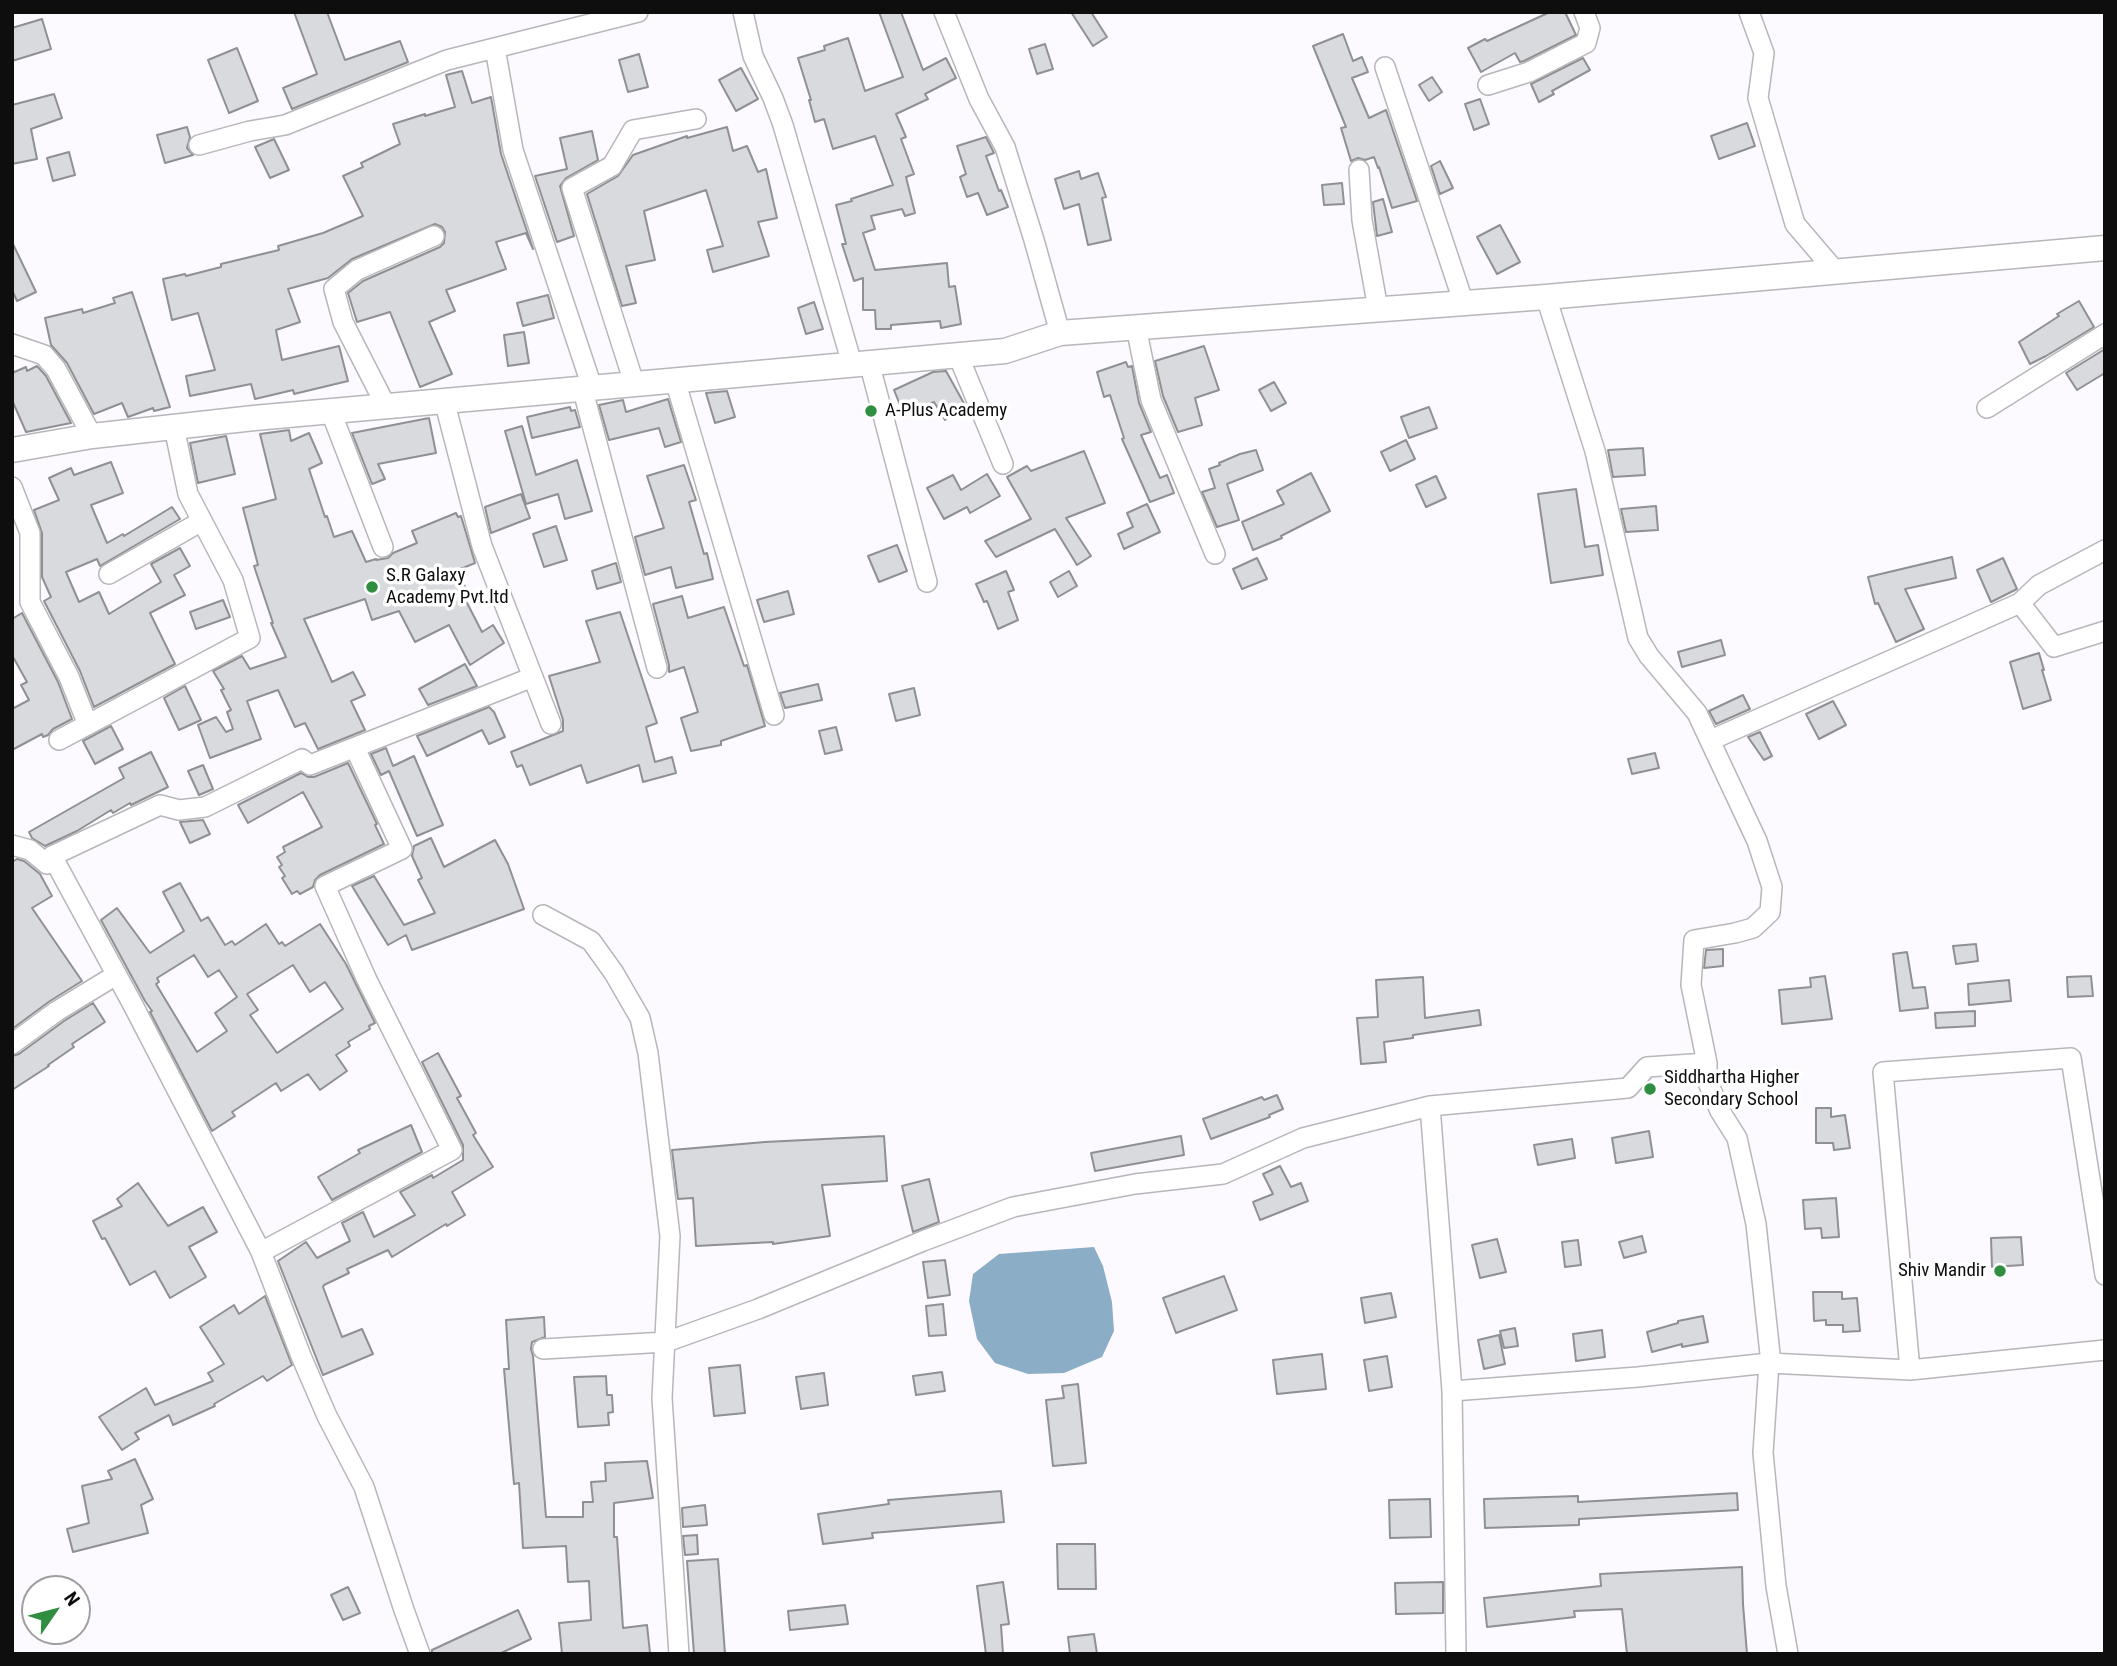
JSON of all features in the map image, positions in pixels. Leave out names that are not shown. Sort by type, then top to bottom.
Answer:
[{"type":"street","points":[[199,145],[285,125],[447,60],[638,12]]},
{"type":"street","points":[[743,12],[753,56],[783,125],[927,582]]},
{"type":"street","points":[[944,12],[979,99],[1005,147],[1060,333]]},
{"type":"street","points":[[1488,85],[1529,72],[1586,43],[1590,28],[1584,12]]},
{"type":"street","points":[[1749,12],[1764,54],[1758,98],[1795,223],[1836,272]]},
{"type":"street","points":[[495,48],[513,150],[587,387],[657,668]]},
{"type":"street","points":[[1385,67],[1464,304]]},
{"type":"street","points":[[634,383],[572,188],[612,166],[633,130],[696,119]]},
{"type":"street","points":[[1359,170],[1362,220],[1378,309]]},
{"type":"street","points":[[386,406],[343,322],[334,289],[357,270],[434,236]]},
{"type":"street","points":[[12,450],[92,436],[174,427],[587,387],[1004,351],[1060,333],[1464,304],[2105,248]]},
{"type":"street","points":[[1546,297],[1595,451],[1638,638],[1649,656],[1697,713],[1757,841],[1772,887],[1770,912],[1753,928],[1694,940],[1691,985],[1707,1080],[1720,1111],[1737,1138],[1756,1224],[1770,1354],[1763,1452],[1776,1586],[1788,1654]]},
{"type":"street","points":[[1136,327],[1151,400],[1215,554]]},
{"type":"street","points":[[1987,408],[2105,334]]},
{"type":"street","points":[[12,344],[44,355],[56,369],[92,436]]},
{"type":"street","points":[[958,355],[1003,464]]},
{"type":"street","points":[[675,380],[774,715]]},
{"type":"street","points":[[444,401],[482,546],[551,724]]},
{"type":"street","points":[[331,412],[383,547]]},
{"type":"street","points":[[59,740],[250,638],[233,580],[188,494],[174,427]]},
{"type":"street","points":[[12,487],[30,533],[30,602],[69,677],[88,725]]},
{"type":"street","points":[[109,574],[202,521]]},
{"type":"street","points":[[1710,740],[2020,603],[2039,585],[2105,550]]},
{"type":"street","points":[[2020,603],[2054,647],[2105,631]]},
{"type":"street","points":[[12,845],[30,850],[47,864],[52,856],[160,805],[179,810],[205,807],[302,759],[310,765],[533,677]]},
{"type":"street","points":[[261,1252],[452,1150],[367,980],[325,886],[402,849],[355,748]]},
{"type":"street","points":[[52,856],[261,1252],[327,1416],[364,1487],[420,1654]]},
{"type":"street","points":[[543,915],[591,941],[614,973],[640,1018],[648,1053],[670,1236],[662,1398],[679,1654]]},
{"type":"street","points":[[12,1044],[57,1011],[116,975]]},
{"type":"street","points":[[1910,1370],[1883,1072],[2071,1058],[2105,1275]]},
{"type":"street","points":[[544,1349],[666,1342],[758,1309],[863,1265],[1013,1208],[1135,1184],[1223,1174],[1303,1138],[1430,1107],[1629,1088],[1647,1067],[1706,1063]]},
{"type":"street","points":[[1430,1107],[1452,1391],[1456,1654]]},
{"type":"street","points":[[1452,1391],[1638,1377],[1769,1363],[1910,1370],[2105,1350]]},
{"type":"water","points":[[1094,1247],[1103,1266],[1112,1302],[1114,1331],[1102,1357],[1064,1373],[1028,1374],[995,1363],[977,1339],[969,1301],[973,1274],[999,1254]]},
{"type":"building","points":[[294,12],[327,12],[345,60],[400,41],[408,62],[292,109],[283,88],[317,74]]},
{"type":"building","points":[[879,12],[901,12],[923,70],[946,58],[956,78],[925,94],[928,99],[896,114],[906,137],[901,139],[914,174],[906,177],[915,213],[905,216],[902,209],[871,216],[875,229],[863,233],[875,270],[947,263],[949,287],[955,286],[961,324],[941,328],[940,321],[891,325],[891,329],[876,329],[875,310],[863,310],[863,278],[854,281],[842,244],[846,244],[836,205],[893,185],[875,136],[833,149],[824,119],[815,122],[798,58],[825,50],[824,46],[848,38],[865,91],[903,77]]},
{"type":"building","points":[[1071,12],[1091,12],[1107,37],[1093,46]]},
{"type":"building","points":[[1550,12],[1565,12],[1576,35],[1524,61],[1520,62],[1515,53],[1481,72],[1468,48]]},
{"type":"building","points":[[42,19],[51,49],[12,61],[12,28]]},
{"type":"building","points":[[1343,34],[1353,61],[1362,57],[1368,72],[1352,78],[1369,118],[1386,110],[1417,201],[1392,208],[1374,157],[1351,161],[1341,128],[1346,127],[1313,46]]},
{"type":"building","points":[[1045,44],[1053,69],[1037,74],[1029,49]]},
{"type":"building","points":[[237,48],[258,101],[229,113],[208,60]]},
{"type":"building","points":[[639,54],[648,87],[628,92],[619,60]]},
{"type":"building","points":[[1583,58],[1590,70],[1552,91],[1554,94],[1539,102],[1531,84]]},
{"type":"building","points":[[741,68],[758,99],[736,111],[719,80]]},
{"type":"building","points":[[462,71],[472,103],[491,97],[501,154],[533,249],[526,233],[496,242],[506,269],[446,290],[455,311],[429,322],[452,374],[420,387],[390,312],[357,322],[348,293],[363,281],[440,247],[444,243],[445,232],[435,224],[352,259],[328,278],[288,289],[300,322],[276,330],[282,360],[339,346],[348,381],[294,394],[293,390],[255,399],[251,384],[190,396],[186,376],[215,370],[198,313],[172,320],[163,279],[185,274],[186,276],[221,267],[221,264],[279,250],[278,246],[323,233],[363,216],[343,176],[363,167],[361,163],[400,144],[393,124],[455,107],[446,75]]},
{"type":"building","points":[[1432,77],[1442,92],[1429,101],[1419,85]]},
{"type":"building","points":[[54,94],[62,118],[31,129],[37,159],[12,164],[12,105]]},
{"type":"building","points":[[1480,99],[1489,124],[1474,130],[1465,104]]},
{"type":"building","points":[[1747,123],[1755,146],[1719,159],[1711,136]]},
{"type":"building","points":[[187,127],[190,137],[187,148],[193,155],[165,163],[157,135]]},
{"type":"building","points":[[727,127],[733,151],[747,146],[758,172],[766,169],[777,218],[758,222],[769,256],[713,272],[707,250],[723,246],[706,190],[644,211],[655,260],[626,266],[636,303],[622,306],[587,194],[618,176],[633,155],[687,136]]},
{"type":"building","points":[[592,131],[598,160],[566,178],[560,186],[574,236],[557,242],[535,176],[567,169],[560,138]]},
{"type":"building","points":[[986,137],[994,153],[986,156],[1008,207],[987,215],[978,193],[967,197],[960,177],[966,174],[957,146]]},
{"type":"building","points":[[274,139],[289,170],[270,178],[255,147]]},
{"type":"building","points":[[69,152],[75,175],[53,181],[47,158]]},
{"type":"building","points":[[1440,161],[1453,188],[1440,194],[1431,166]]},
{"type":"building","points":[[1079,171],[1081,179],[1098,173],[1106,197],[1102,198],[1111,240],[1088,245],[1079,204],[1064,209],[1055,179]]},
{"type":"building","points":[[1342,183],[1344,204],[1324,205],[1322,185]]},
{"type":"building","points":[[1383,199],[1392,232],[1377,236],[1373,202]]},
{"type":"building","points":[[1500,225],[1520,262],[1497,274],[1477,237]]},
{"type":"building","points":[[12,242],[36,292],[17,301],[12,290]]},
{"type":"building","points":[[132,292],[170,407],[154,411],[153,408],[128,417],[122,403],[94,414],[67,363],[51,345],[45,318],[82,309],[83,313],[115,303],[113,298]]},
{"type":"building","points":[[548,295],[554,318],[523,326],[517,303]]},
{"type":"building","points":[[2079,301],[2094,327],[2030,364],[2019,342]]},
{"type":"building","points":[[814,302],[823,329],[806,334],[798,308]]},
{"type":"building","points":[[524,332],[529,363],[508,366],[504,335]]},
{"type":"building","points":[[1204,346],[1219,390],[1195,398],[1202,425],[1178,432],[1163,396],[1155,361]]},
{"type":"building","points":[[2105,349],[2105,373],[2077,390],[2066,373]]},
{"type":"building","points":[[1126,362],[1128,367],[1132,366],[1139,403],[1151,432],[1141,435],[1160,478],[1167,475],[1174,493],[1150,502],[1122,439],[1124,438],[1110,395],[1104,397],[1097,372]]},
{"type":"building","points":[[37,366],[46,376],[71,423],[26,432],[12,400],[12,373],[26,367],[27,371]]},
{"type":"building","points":[[946,371],[966,407],[945,420],[934,402],[904,415],[894,390],[933,372]]},
{"type":"building","points":[[1274,382],[1286,403],[1271,411],[1259,390]]},
{"type":"building","points":[[727,391],[735,417],[715,423],[706,393]]},
{"type":"building","points":[[668,399],[681,442],[665,447],[659,428],[609,440],[599,405],[623,400],[626,412]]},
{"type":"building","points":[[570,407],[571,411],[575,410],[580,427],[532,438],[527,417]]},
{"type":"building","points":[[1429,407],[1437,428],[1409,438],[1401,417]]},
{"type":"building","points":[[429,418],[436,453],[378,464],[385,479],[372,484],[352,433]]},
{"type":"building","points":[[522,426],[536,475],[577,460],[592,511],[565,519],[558,494],[526,504],[505,431]]},
{"type":"building","points":[[289,430],[291,441],[309,433],[322,463],[309,469],[325,517],[327,516],[334,537],[352,531],[366,562],[388,558],[393,553],[417,543],[412,531],[456,513],[458,517],[461,516],[475,563],[458,570],[468,594],[464,597],[482,632],[493,625],[504,643],[470,665],[449,625],[415,642],[399,611],[372,620],[365,599],[304,619],[332,682],[353,672],[365,695],[351,701],[365,730],[318,749],[305,723],[295,727],[278,690],[247,701],[261,739],[210,758],[198,725],[216,717],[226,732],[233,729],[227,712],[231,710],[221,690],[224,689],[213,671],[242,656],[250,669],[286,657],[271,623],[254,566],[258,565],[243,508],[276,499],[260,434]]},
{"type":"building","points":[[226,436],[235,474],[198,483],[190,443]]},
{"type":"building","points":[[1406,440],[1415,459],[1390,471],[1381,452]]},
{"type":"building","points":[[1643,448],[1645,475],[1613,477],[1608,450]]},
{"type":"building","points":[[1256,450],[1263,470],[1227,484],[1239,520],[1217,527],[1202,492],[1215,488],[1209,469],[1240,454]]},
{"type":"building","points":[[1084,451],[1105,503],[1066,518],[1091,556],[1077,565],[1055,529],[996,557],[985,541],[1031,519],[1007,477],[1027,466],[1031,471]]},
{"type":"building","points":[[111,462],[123,493],[91,505],[107,543],[123,534],[124,536],[172,507],[180,519],[100,566],[97,559],[66,572],[79,602],[99,592],[109,614],[161,582],[151,564],[180,548],[190,566],[174,575],[185,595],[150,613],[175,664],[94,707],[80,671],[44,601],[51,597],[42,577],[42,533],[34,510],[59,500],[49,478],[71,468],[74,475]]},
{"type":"building","points":[[684,465],[696,500],[689,502],[713,579],[676,588],[671,567],[645,575],[635,537],[664,528],[647,476]]},
{"type":"building","points":[[1311,473],[1330,511],[1281,536],[1282,538],[1253,550],[1242,522],[1284,504],[1277,491]]},
{"type":"building","points":[[987,474],[1000,496],[970,513],[967,507],[944,519],[927,488],[953,475],[961,490]]},
{"type":"building","points":[[1436,476],[1446,498],[1426,507],[1416,485]]},
{"type":"building","points":[[1576,489],[1585,547],[1598,545],[1603,575],[1551,583],[1538,494]]},
{"type":"building","points":[[521,494],[530,518],[491,533],[485,507]]},
{"type":"building","points":[[1147,504],[1160,532],[1124,549],[1118,534],[1133,527],[1127,513]]},
{"type":"building","points":[[1656,506],[1658,530],[1626,532],[1621,509]]},
{"type":"building","points":[[556,526],[567,560],[544,567],[533,534]]},
{"type":"building","points":[[897,545],[907,571],[879,582],[868,556]]},
{"type":"building","points":[[1952,557],[1956,578],[1905,589],[1924,629],[1896,642],[1878,603],[1875,604],[1868,577]]},
{"type":"building","points":[[1257,558],[1267,579],[1242,589],[1233,569]]},
{"type":"building","points":[[2003,558],[2017,589],[1991,602],[1977,570]]},
{"type":"building","points":[[616,563],[621,582],[597,589],[592,571]]},
{"type":"building","points":[[1006,571],[1014,590],[1008,592],[1018,620],[998,629],[987,601],[984,602],[976,584]]},
{"type":"building","points":[[1069,571],[1077,586],[1058,597],[1050,582]]},
{"type":"building","points":[[788,591],[794,614],[764,622],[757,600]]},
{"type":"building","points":[[682,596],[688,618],[724,607],[744,666],[747,665],[765,726],[721,741],[721,745],[691,751],[681,718],[698,712],[684,667],[669,672],[653,604]]},
{"type":"building","points":[[223,600],[230,617],[196,629],[190,612]]},
{"type":"building","points":[[620,612],[657,723],[646,727],[655,762],[672,757],[676,773],[643,782],[639,765],[587,783],[581,765],[530,785],[522,765],[517,767],[511,752],[563,731],[563,720],[549,676],[600,662],[586,621]]},
{"type":"building","points":[[22,613],[58,682],[72,719],[53,729],[48,735],[43,737],[42,734],[12,750],[12,709],[29,700],[21,685],[27,682],[12,655],[12,619]]},
{"type":"building","points":[[1721,640],[1725,655],[1682,667],[1678,652]]},
{"type":"building","points":[[2039,653],[2051,700],[2023,709],[2010,662]]},
{"type":"building","points":[[465,664],[477,686],[428,705],[419,689]]},
{"type":"building","points":[[818,684],[822,700],[785,708],[780,693]]},
{"type":"building","points":[[185,686],[201,720],[179,730],[164,698]]},
{"type":"building","points":[[914,688],[920,715],[896,721],[889,694]]},
{"type":"building","points":[[1743,695],[1750,709],[1716,724],[1709,711]]},
{"type":"building","points":[[1833,701],[1846,725],[1819,739],[1806,714]]},
{"type":"building","points":[[489,707],[505,737],[489,744],[482,730],[427,756],[417,736]]},
{"type":"building","points":[[111,726],[123,749],[95,764],[83,741]]},
{"type":"building","points":[[836,727],[842,750],[825,754],[819,731]]},
{"type":"building","points":[[1760,732],[1772,756],[1764,760],[1748,737]]},
{"type":"building","points":[[386,748],[393,766],[414,756],[443,825],[417,836],[389,771],[381,775],[371,754]]},
{"type":"building","points":[[151,752],[168,787],[113,813],[111,810],[77,831],[45,846],[32,838],[29,832],[124,778],[119,768]]},
{"type":"building","points":[[1655,753],[1659,768],[1632,774],[1628,759]]},
{"type":"building","points":[[348,763],[384,844],[320,875],[313,887],[300,894],[297,891],[292,894],[282,878],[285,876],[277,857],[285,852],[283,847],[322,827],[303,792],[248,823],[238,805],[301,773],[314,777]]},
{"type":"building","points":[[203,765],[213,789],[199,795],[188,771]]},
{"type":"building","points":[[203,820],[210,834],[190,843],[180,822]]},
{"type":"building","points":[[431,838],[444,867],[495,840],[508,864],[524,909],[412,950],[406,935],[388,945],[352,886],[374,876],[404,925],[435,913],[418,880],[422,878],[412,856],[414,846]]},
{"type":"building","points":[[17,859],[24,861],[40,874],[52,896],[32,908],[82,981],[12,1029],[12,862]]},
{"type":"building","points":[[180,883],[201,921],[208,917],[225,945],[232,941],[235,945],[266,924],[279,944],[282,942],[285,946],[320,924],[346,964],[375,1023],[348,1042],[350,1046],[336,1055],[347,1071],[320,1090],[308,1074],[281,1091],[276,1083],[232,1112],[235,1116],[212,1131],[150,1012],[152,1011],[101,920],[117,908],[150,953],[184,931],[163,892]],"holes":[[[194,955],[208,977],[219,970],[237,997],[215,1013],[227,1031],[197,1052],[156,984],[159,982],[157,978]],[[293,965],[310,992],[325,982],[343,1009],[277,1053],[250,1015],[258,1010],[247,994]]]},
{"type":"building","points":[[1976,944],[1978,961],[1956,964],[1953,946]]},
{"type":"building","points":[[1723,949],[1723,966],[1704,968],[1706,950]]},
{"type":"building","points":[[1907,952],[1913,988],[1925,987],[1928,1008],[1900,1011],[1893,954]]},
{"type":"building","points":[[1825,976],[1832,1019],[1782,1024],[1779,990],[1811,987],[1810,978]]},
{"type":"building","points":[[2091,976],[2093,996],[2068,997],[2067,977]]},
{"type":"building","points":[[1423,977],[1425,1018],[1479,1010],[1481,1025],[1384,1042],[1386,1062],[1361,1064],[1357,1018],[1378,1017],[1376,980]]},
{"type":"building","points":[[2009,980],[2011,1001],[1969,1005],[1968,984]]},
{"type":"building","points":[[93,1003],[105,1022],[72,1044],[74,1047],[49,1066],[12,1090],[12,1056],[19,1054]]},
{"type":"building","points":[[1975,1011],[1975,1026],[1936,1028],[1935,1013]]},
{"type":"building","points":[[438,1053],[461,1096],[457,1098],[476,1133],[473,1135],[493,1167],[452,1192],[465,1215],[392,1257],[388,1250],[347,1269],[349,1273],[324,1285],[342,1337],[362,1329],[373,1354],[323,1375],[278,1261],[306,1242],[317,1258],[350,1241],[342,1223],[363,1212],[374,1237],[415,1215],[400,1192],[432,1175],[433,1178],[463,1160],[463,1145],[422,1062]]},
{"type":"building","points":[[1277,1095],[1283,1109],[1269,1115],[1270,1117],[1211,1139],[1203,1119],[1262,1097],[1264,1100]]},
{"type":"building","points":[[1816,1108],[1831,1108],[1831,1117],[1845,1115],[1850,1148],[1834,1150],[1833,1143],[1816,1143]]},
{"type":"building","points":[[411,1125],[422,1152],[332,1200],[318,1177],[360,1153],[358,1150]]},
{"type":"building","points":[[1649,1131],[1653,1157],[1616,1163],[1612,1138]]},
{"type":"building","points":[[884,1136],[887,1181],[822,1185],[830,1236],[773,1244],[696,1246],[693,1198],[678,1199],[672,1150]]},
{"type":"building","points":[[1181,1136],[1184,1155],[1095,1171],[1091,1153]]},
{"type":"building","points":[[1572,1139],[1575,1158],[1538,1165],[1534,1145]]},
{"type":"building","points":[[1280,1166],[1291,1187],[1301,1183],[1308,1201],[1260,1220],[1253,1202],[1273,1194],[1263,1174]]},
{"type":"building","points":[[929,1179],[939,1222],[913,1232],[902,1186]]},
{"type":"building","points":[[138,1183],[168,1226],[203,1207],[217,1232],[189,1247],[206,1277],[170,1298],[155,1271],[130,1285],[93,1221],[122,1206],[117,1199]]},
{"type":"building","points":[[1836,1198],[1839,1237],[1822,1238],[1821,1228],[1805,1229],[1803,1200]]},
{"type":"building","points":[[1642,1236],[1646,1252],[1624,1258],[1619,1242]]},
{"type":"building","points":[[2021,1237],[2023,1265],[1992,1267],[1991,1238]]},
{"type":"building","points":[[1497,1239],[1506,1272],[1480,1278],[1472,1245]]},
{"type":"building","points":[[1578,1240],[1581,1265],[1565,1267],[1562,1242]]},
{"type":"building","points":[[945,1260],[950,1295],[928,1298],[923,1262]]},
{"type":"building","points":[[1224,1276],[1237,1310],[1176,1333],[1163,1298]]},
{"type":"building","points":[[1813,1292],[1842,1292],[1842,1299],[1857,1298],[1860,1331],[1843,1332],[1843,1325],[1826,1325],[1826,1320],[1814,1321]]},
{"type":"building","points":[[1391,1293],[1396,1317],[1365,1323],[1361,1298]]},
{"type":"building","points":[[265,1296],[292,1365],[267,1381],[263,1376],[214,1404],[215,1406],[173,1425],[169,1415],[135,1433],[139,1439],[122,1450],[99,1417],[146,1388],[155,1405],[213,1381],[208,1373],[224,1364],[200,1327],[234,1305],[239,1314]]},
{"type":"building","points":[[943,1304],[946,1335],[929,1336],[926,1306]]},
{"type":"building","points":[[1703,1316],[1708,1342],[1682,1347],[1682,1344],[1652,1352],[1647,1332]]},
{"type":"building","points":[[544,1317],[545,1337],[532,1342],[531,1349],[546,1517],[583,1517],[583,1502],[593,1502],[591,1482],[606,1481],[605,1463],[647,1461],[653,1498],[614,1503],[614,1537],[617,1537],[623,1628],[647,1625],[650,1653],[562,1654],[559,1623],[591,1620],[589,1581],[568,1582],[566,1546],[523,1548],[519,1483],[514,1484],[504,1369],[509,1369],[506,1320]]},
{"type":"building","points":[[1515,1328],[1518,1346],[1504,1348],[1500,1331]]},
{"type":"building","points":[[1602,1330],[1605,1357],[1576,1361],[1573,1334]]},
{"type":"building","points":[[1499,1335],[1505,1364],[1484,1369],[1478,1340]]},
{"type":"building","points":[[1322,1354],[1326,1389],[1277,1394],[1273,1360]]},
{"type":"building","points":[[1387,1356],[1392,1387],[1369,1391],[1364,1360]]},
{"type":"building","points":[[740,1365],[745,1413],[714,1416],[709,1368]]},
{"type":"building","points":[[942,1372],[945,1391],[916,1395],[913,1376]]},
{"type":"building","points":[[824,1373],[828,1405],[801,1409],[796,1377]]},
{"type":"building","points":[[606,1376],[607,1395],[612,1395],[613,1412],[608,1413],[609,1425],[578,1427],[574,1377]]},
{"type":"building","points":[[1078,1384],[1086,1463],[1053,1466],[1046,1400],[1064,1398],[1062,1386]]},
{"type":"building","points":[[135,1459],[153,1499],[141,1505],[148,1533],[73,1552],[67,1529],[89,1523],[82,1486],[112,1479],[108,1471]]},
{"type":"building","points":[[1001,1491],[1004,1522],[872,1533],[873,1538],[823,1544],[818,1514],[889,1504],[888,1500]]},
{"type":"building","points":[[1737,1493],[1738,1510],[1579,1519],[1579,1525],[1485,1528],[1484,1499],[1578,1496],[1578,1502]]},
{"type":"building","points":[[1430,1499],[1431,1537],[1390,1538],[1389,1500]]},
{"type":"building","points":[[705,1505],[707,1525],[683,1527],[682,1508]]},
{"type":"building","points":[[697,1535],[698,1554],[685,1555],[683,1536]]},
{"type":"building","points":[[1057,1544],[1095,1544],[1096,1589],[1058,1589]]},
{"type":"building","points":[[718,1559],[725,1654],[694,1654],[687,1561]]},
{"type":"building","points":[[1742,1567],[1747,1654],[1627,1654],[1622,1609],[1574,1611],[1575,1617],[1487,1627],[1484,1598],[1601,1586],[1600,1574]]},
{"type":"building","points":[[1003,1582],[1009,1624],[1001,1625],[1003,1654],[986,1654],[977,1586]]},
{"type":"building","points":[[1443,1582],[1443,1613],[1396,1614],[1395,1583]]},
{"type":"building","points":[[348,1587],[360,1613],[343,1620],[331,1595]]},
{"type":"building","points":[[845,1605],[848,1624],[790,1630],[788,1611]]},
{"type":"building","points":[[518,1610],[531,1639],[499,1654],[432,1654],[432,1650]]},
{"type":"building","points":[[1094,1634],[1097,1654],[1070,1654],[1068,1637]]},
{"type":"place","name":"A-Plus Academy","points":[[871,411]]},
{"type":"place","name":"S.R Galaxy Academy Pvt.ltd","points":[[372,587]]},
{"type":"place","name":"Siddhartha Higher Secondary School","points":[[1650,1089]]},
{"type":"place","name":"Shiv Mandir","points":[[2000,1271]]}]
